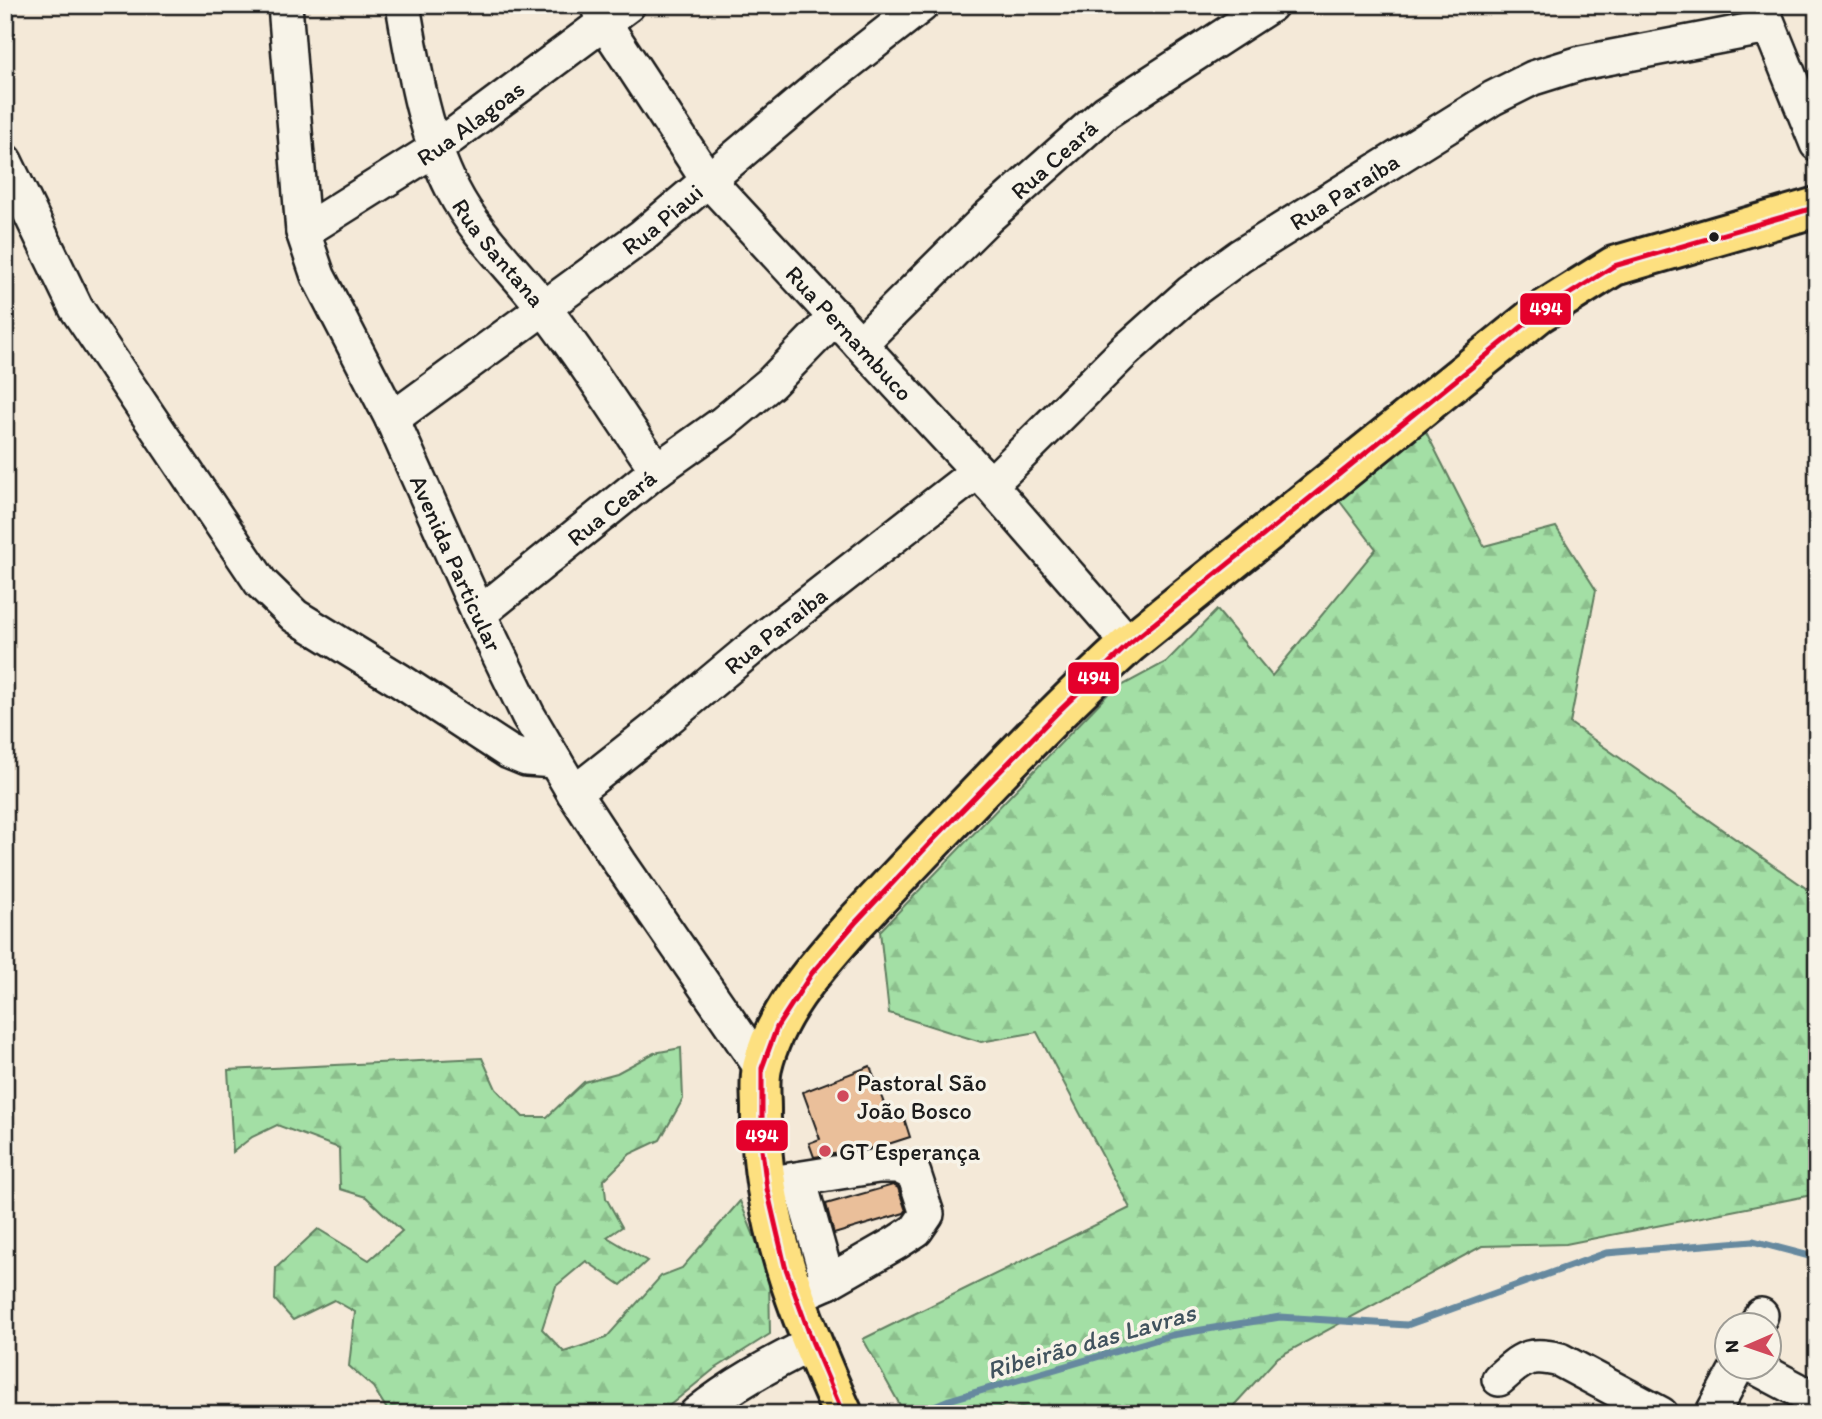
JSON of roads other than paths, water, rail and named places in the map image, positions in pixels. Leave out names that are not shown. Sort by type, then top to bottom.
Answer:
[{"type":"main road","points":[[843,1414],[794,1297],[782,1181],[761,1127],[762,1069],[782,1015],[814,969],[887,888],[1065,703],[1129,644],[1539,313],[1614,266],[1817,207]]},
{"type":"street","name":"Avenida Particular","points":[[285,5],[303,232],[323,288],[392,419],[479,614],[528,715],[574,793],[762,1069]]},
{"type":"street","name":"Rua Santana","points":[[403,5],[415,72],[435,149],[454,192],[482,234],[545,309],[657,470]]},
{"type":"street","name":"Rua Piaui","points":[[392,419],[642,236],[707,179],[922,5]]},
{"type":"street","name":"Rua Ceará","points":[[860,344],[987,218],[1106,112],[1271,5]]},
{"type":"street","name":"Rua Alagoas","points":[[303,232],[435,149],[610,11]]},
{"type":"street","name":"Rua Pernambuco","points":[[610,11],[707,179],[984,478],[1129,644]]},
{"type":"street","points":[[1764,16],[1817,144]]},
{"type":"street","name":"Rua Paraíba","points":[[574,793],[765,637],[984,478],[1191,292],[1240,256],[1493,98],[1533,78],[1764,16]]},
{"type":"street","points":[[5,161],[76,308],[261,583],[295,616],[509,752],[526,758],[555,761]]},
{"type":"street","name":"Rua Ceará","points":[[479,614],[657,470],[723,423],[771,383],[836,316]]},
{"type":"street","points":[[794,1297],[828,1282],[916,1230],[927,1214],[915,1174],[898,1166],[878,1166],[782,1181],[828,1282]]},
{"type":"street","points":[[696,1414],[719,1395],[811,1343]]},
{"type":"street","points":[[1499,1379],[1525,1357],[1543,1355],[1560,1360],[1661,1414]]},
{"type":"street","points":[[1712,1414],[1731,1380]]},
{"type":"street","points":[[1778,1380],[1817,1400]]},
{"type":"waterway","name":"Ribeirão das Lavras","points":[[915,1414],[949,1400],[1172,1335],[1280,1317],[1407,1325],[1606,1253],[1753,1241],[1817,1258]]},
{"type":"place","name":"Pastoral São João Bosco","points":[[843,1096]]},
{"type":"place","name":"GT Esperança","points":[[825,1151]]}]
